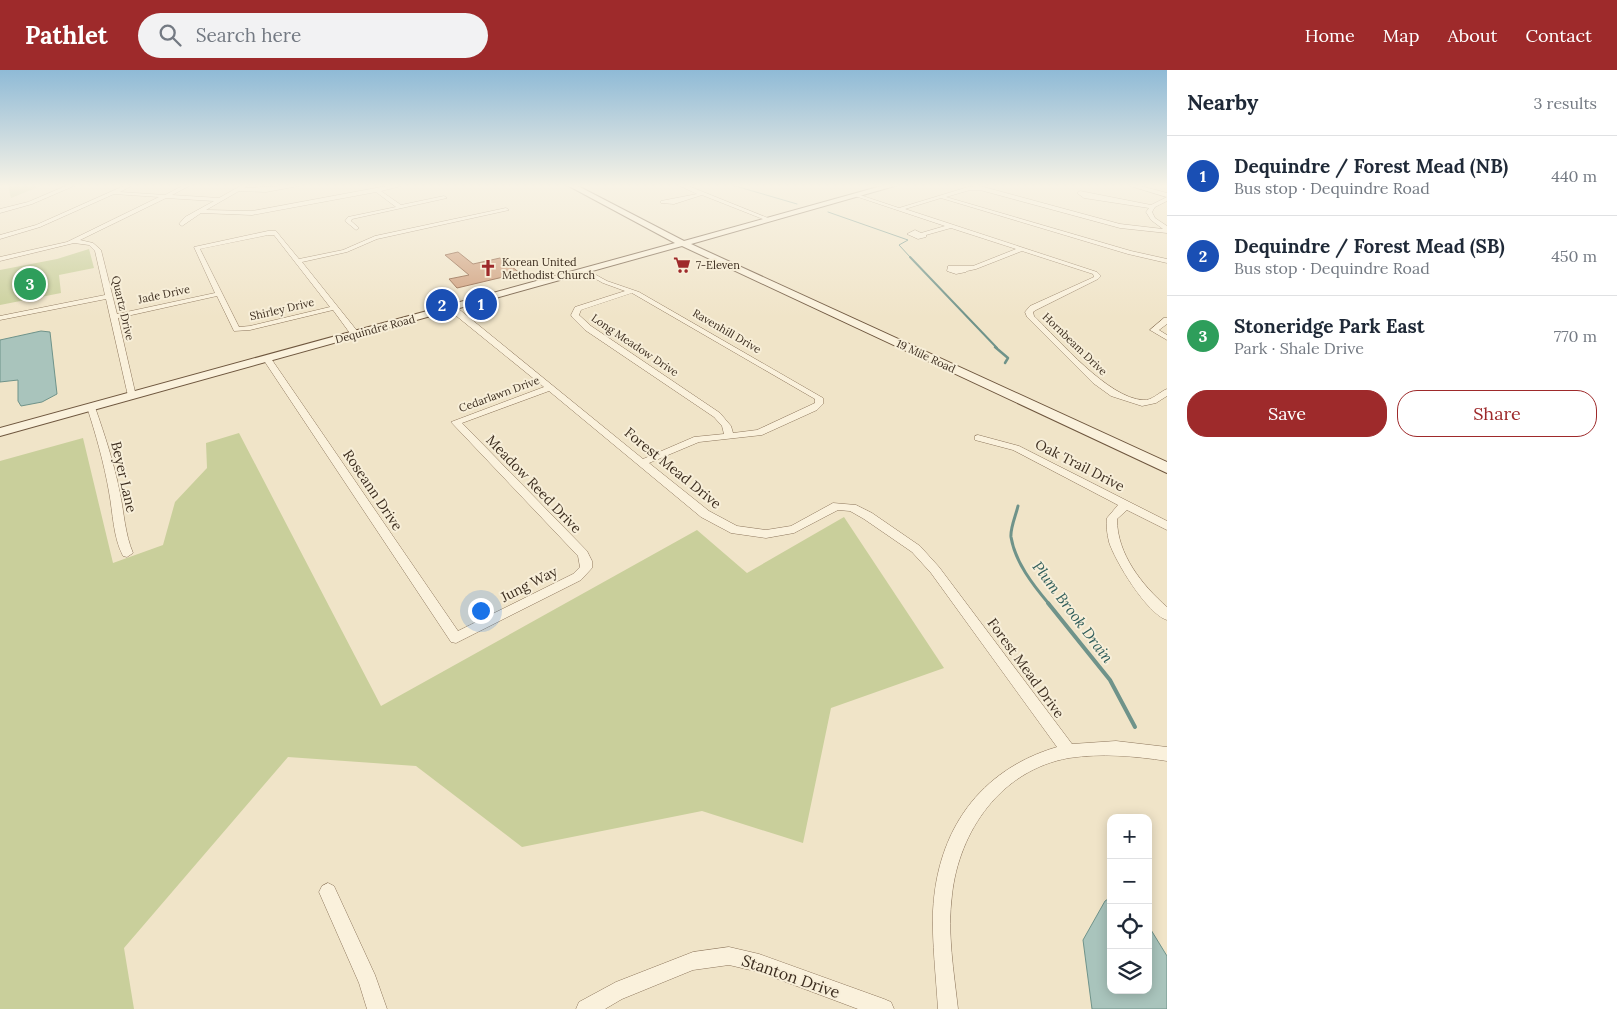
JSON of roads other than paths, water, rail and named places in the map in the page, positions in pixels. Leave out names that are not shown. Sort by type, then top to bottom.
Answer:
[{"type":"main road","name":"19 Mile Road","points":[[654,229],[1167,468]]},
{"type":"main road","name":"Dequindre Road","points":[[0,432],[738,229]]},
{"type":"street","points":[[0,237],[28,229]]},
{"type":"street","points":[[0,259],[45,250],[75,241],[100,229]]},
{"type":"street","points":[[355,334],[298,261],[345,251],[375,238],[418,229]]},
{"type":"street","points":[[923,234],[942,229]]},
{"type":"street","points":[[962,229],[1023,249]]},
{"type":"street","points":[[1048,229],[1130,253],[1167,260]]},
{"type":"street","points":[[1153,229],[1167,230]]},
{"type":"street","name":"Shirley Drive","points":[[298,261],[273,232],[198,246],[196,249],[237,329],[241,330],[334,308]]},
{"type":"street","name":"Quartz Drive","points":[[75,241],[91,244],[98,250],[132,396]]},
{"type":"street","points":[[963,269],[974,268],[1023,249]]},
{"type":"street","name":"Hornbeam Drive","points":[[1023,249],[1097,274],[1096,278],[1036,306],[1030,312],[1033,320],[1101,386],[1122,398],[1135,402],[1149,403],[1167,392]]},
{"type":"street","name":"Ravenhill Drive","points":[[588,270],[605,282],[632,291],[812,393],[819,401],[814,408],[759,433],[729,436]]},
{"type":"street","name":"Long Meadow Drive","points":[[632,291],[578,309],[575,315],[588,328],[717,415],[726,426],[729,436]]},
{"type":"street","name":"Jade Drive","points":[[114,317],[219,294]]},
{"type":"street","points":[[0,318],[109,296]]},
{"type":"street","name":"Forest Mead Drive","points":[[452,308],[715,521],[744,532],[766,534],[786,532],[837,506],[852,508],[868,516],[916,550],[935,570],[1068,752]]},
{"type":"street","points":[[1167,320],[1154,328],[1155,332],[1167,338]]},
{"type":"street","name":"Roseann Drive","points":[[267,359],[456,638]]},
{"type":"street","name":"Cedarlawn Drive","points":[[456,422],[550,388]]},
{"type":"street","name":"Beyer Lane","points":[[92,407],[112,476],[121,537],[128,553]]},
{"type":"street","name":"Meadow Reed Drive","points":[[456,422],[583,554],[586,568]]},
{"type":"street","points":[[642,463],[697,439],[729,436]]},
{"type":"street","name":"Oak Trail Drive","points":[[978,438],[1016,448],[1167,526]]},
{"type":"street","points":[[1126,504],[1112,518],[1113,539],[1142,590],[1167,615]]},
{"type":"street","name":"Jung Way","points":[[456,638],[577,578],[586,568]]},
{"type":"street","points":[[948,1009],[942,922],[943,896],[951,851],[960,832],[982,798],[1007,776],[1039,760],[1068,752],[1107,748],[1167,754]]},
{"type":"street","points":[[328,892],[368,982],[376,1009]]},
{"type":"street","name":"Stanton Drive","points":[[586,1009],[616,992],[693,961],[729,956],[759,963],[884,1009]]},
{"type":"water","points":[[41,331],[50,332],[57,394],[42,402],[21,406],[18,401],[18,380],[0,382],[0,340]]},
{"type":"water","points":[[1107,900],[1107,994],[1152,994],[1152,932],[1167,956],[1167,1009],[1092,1009],[1083,940]]},
{"type":"waterway","points":[[876,229],[908,240],[899,245],[911,258]]},
{"type":"waterway","points":[[910,257],[997,348]]},
{"type":"waterway","name":"Plum Brook Drain","points":[[995,347],[1008,358],[1005,363]]},
{"type":"waterway","name":"Plum Brook Drain","points":[[1018,506],[1011,530],[1013,546],[1026,573],[1049,604]]},
{"type":"waterway","name":"Plum Brook Drain","points":[[1048,603],[1110,680],[1135,727]]},
{"type":"place","name":"7-Eleven","points":[[682,265]]},
{"type":"place","name":"Korean United Methodist Church","points":[[488,268]]},
{"type":"place","name":"Stoneridge Park East","points":[[30,284]]},
{"type":"place","name":"Dequindre / Forest Mead (NB)","points":[[481,304]]},
{"type":"place","name":"Dequindre / Forest Mead (SB)","points":[[442,305]]}]
